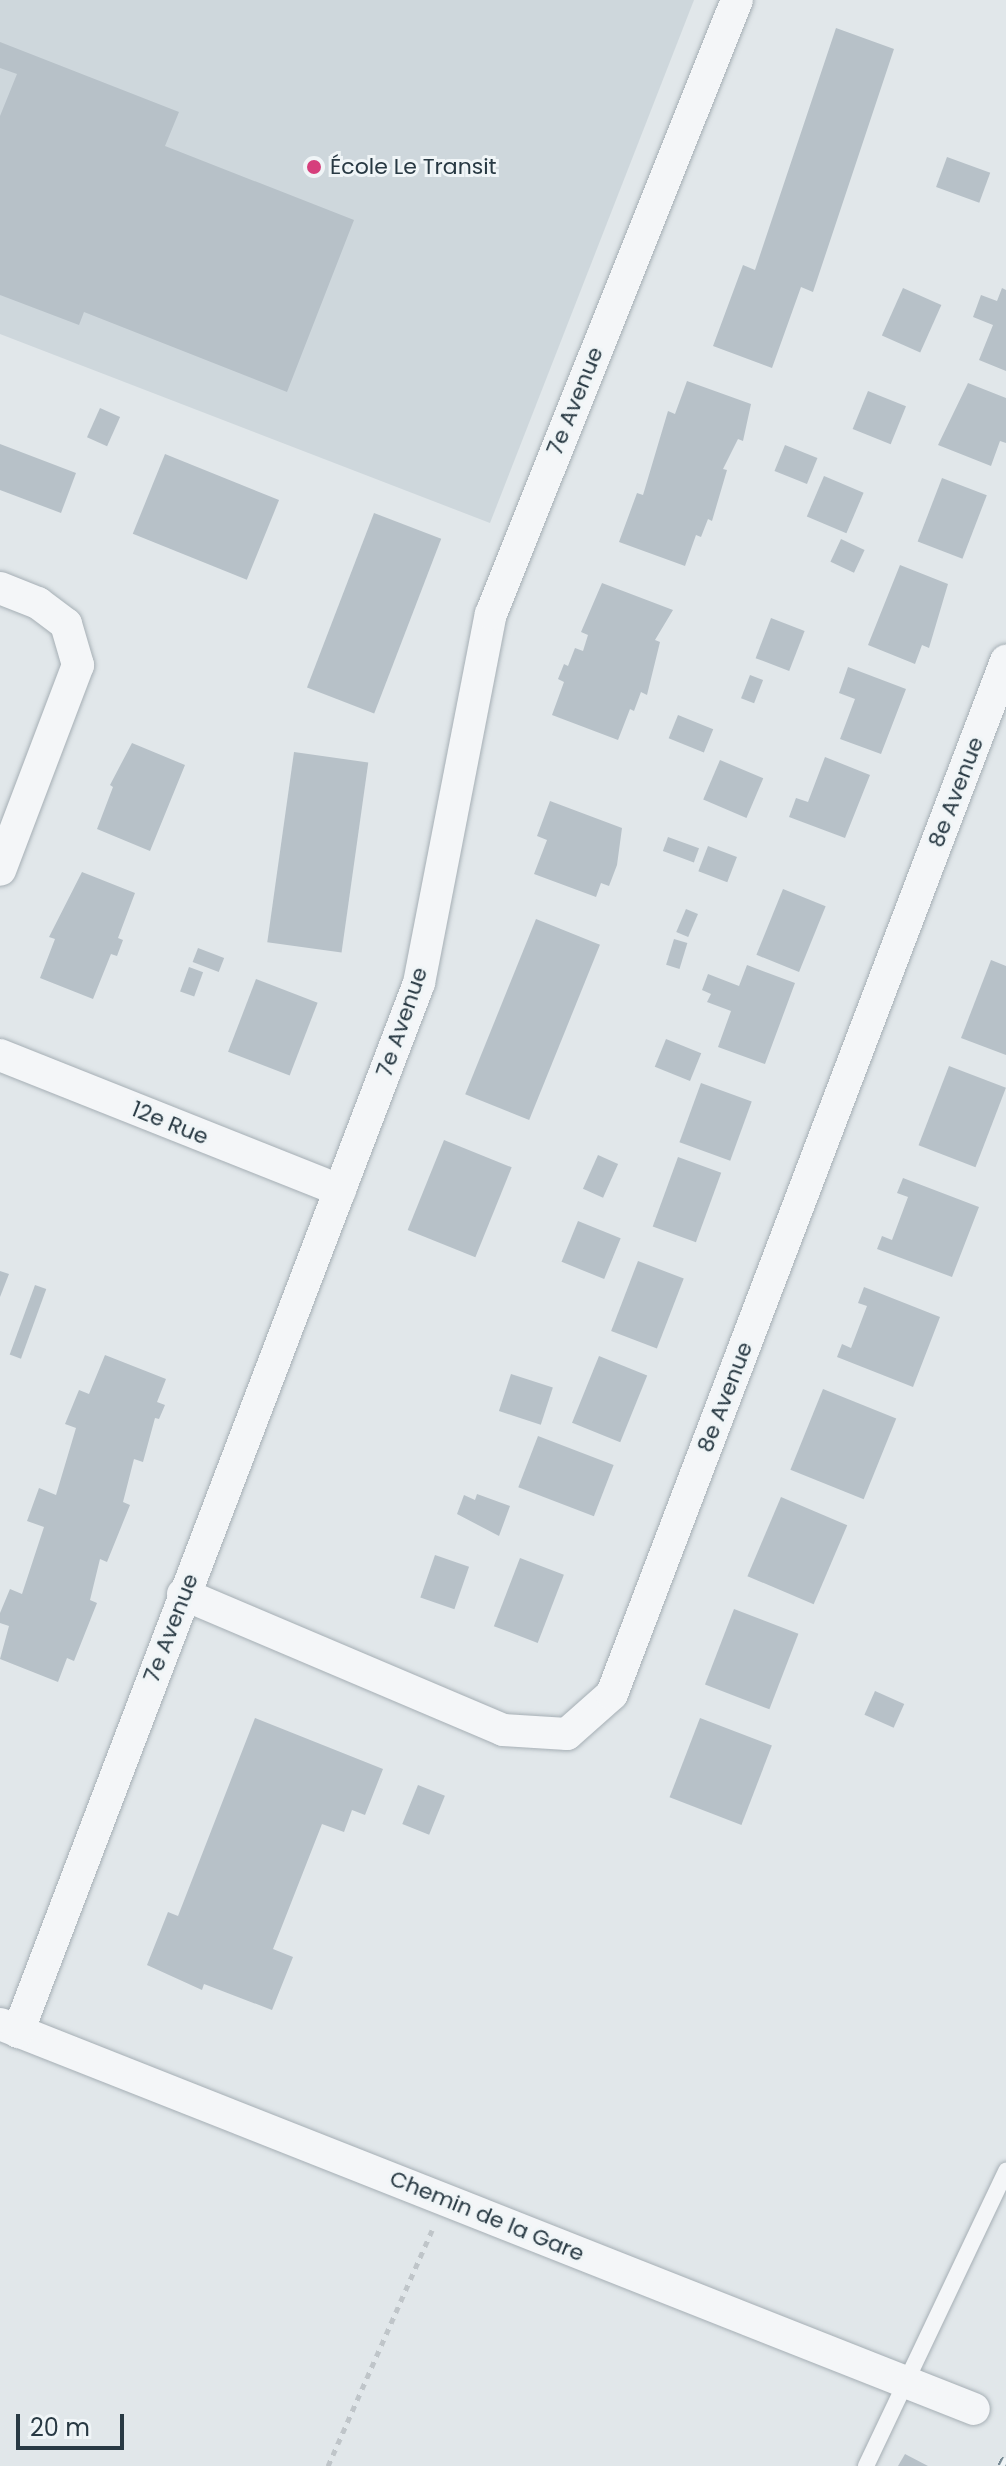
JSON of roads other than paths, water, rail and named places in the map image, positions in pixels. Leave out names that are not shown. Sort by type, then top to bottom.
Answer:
[{"type":"street","name":"7e Avenue","points":[[9,2028],[183,1594],[419,983],[491,614],[737,0]]},
{"type":"street","points":[[0,588],[38,603],[66,624],[78,665],[0,870]]},
{"type":"street","name":"8e Avenue","points":[[183,1594],[503,1730],[567,1734],[612,1694],[1006,661]]},
{"type":"street","name":"12e Rue","points":[[0,1055],[340,1190]]},
{"type":"street","name":"Chemin de la Gare","points":[[9,2028],[974,2409]]},
{"type":"lane","points":[[866,2466],[1006,2171]]},
{"type":"railway","points":[[1002,2466],[1006,2458]]},
{"type":"place","name":"École Le Transit","points":[[314,167]]}]
